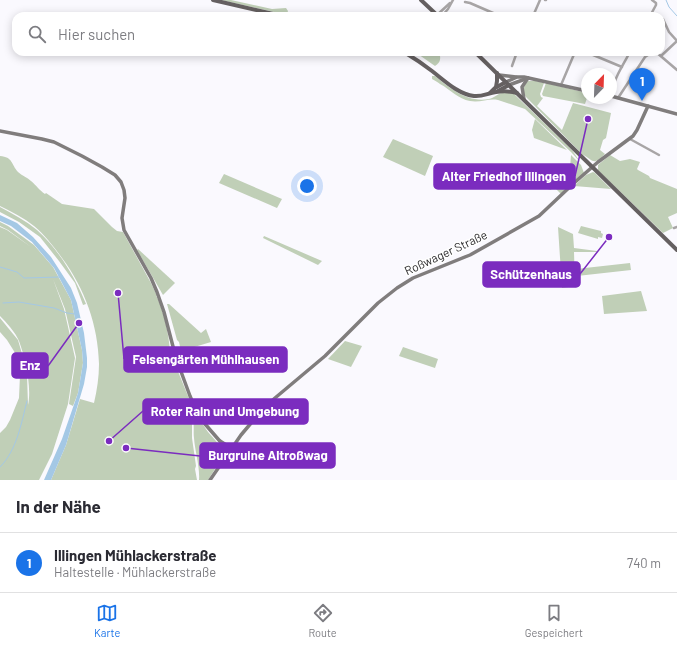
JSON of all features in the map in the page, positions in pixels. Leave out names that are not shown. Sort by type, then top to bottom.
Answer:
[{"type":"main road","points":[[213,0],[265,12]]},
{"type":"main road","points":[[421,0],[434,12]]},
{"type":"main road","points":[[410,56],[457,90],[475,96],[490,93],[507,83]]},
{"type":"main road","points":[[479,56],[677,250]]},
{"type":"main road","points":[[496,90],[498,74]]},
{"type":"main road","points":[[496,90],[517,93]]},
{"type":"street","points":[[440,12],[453,0]]},
{"type":"street","points":[[535,12],[540,0]]},
{"type":"street","points":[[652,0],[656,3],[652,12]]},
{"type":"street","points":[[465,2],[491,12]]},
{"type":"street","points":[[448,12],[450,3]]},
{"type":"street","points":[[665,22],[669,32],[677,41],[665,52]]},
{"type":"street","points":[[512,66],[516,56]]},
{"type":"street","points":[[561,85],[573,56]]},
{"type":"street","points":[[596,56],[622,67]]},
{"type":"street","points":[[617,78],[628,56]]},
{"type":"street","points":[[646,56],[618,98],[677,114]]},
{"type":"street","points":[[661,56],[677,70]]},
{"type":"street","points":[[498,74],[532,78],[581,90]]},
{"type":"street","points":[[507,83],[517,77]]},
{"type":"street","points":[[507,83],[528,78]]},
{"type":"street","points":[[524,99],[522,87],[528,78]]},
{"type":"street","name":"Roßwager Straße","points":[[210,480],[230,449],[253,420],[281,393],[324,356],[369,311],[388,295],[413,278],[470,255],[545,212],[574,183],[609,153],[630,139],[637,130],[648,106]]},
{"type":"street","points":[[0,131],[42,138],[54,142],[102,167],[115,175],[121,182],[125,198],[122,218],[124,230],[151,278],[157,292],[176,358],[194,404],[205,424],[218,440],[230,449]]},
{"type":"street","points":[[630,139],[659,155]]},
{"type":"green space","points":[[221,0],[231,0],[272,9],[286,8],[288,11],[274,12]]},
{"type":"green space","points":[[421,56],[440,56],[439,61],[435,66]]},
{"type":"green space","points":[[432,76],[435,76],[459,94],[473,99],[489,99],[501,93],[513,93],[572,150],[581,163],[525,109],[498,100],[474,101],[466,100],[432,79]]},
{"type":"green space","points":[[528,81],[544,83],[540,94],[543,98],[537,106],[562,130],[573,103],[611,113],[606,138],[603,140],[600,150],[605,154],[598,160],[594,161],[582,154],[526,97],[524,89]]},
{"type":"green space","points":[[546,83],[581,92],[581,103],[543,96],[542,94]]},
{"type":"green space","points":[[535,119],[567,150],[534,138],[532,130]]},
{"type":"green space","points":[[393,139],[433,156],[425,176],[383,157]]},
{"type":"green space","points":[[571,155],[581,165],[584,173],[561,194],[553,186],[551,190],[540,187],[542,178],[540,171],[569,182]]},
{"type":"green space","points":[[610,155],[620,161],[630,159],[640,162],[637,169],[638,170],[650,178],[677,189],[677,213],[668,217],[673,228],[663,233],[598,170],[598,165]]},
{"type":"green space","points":[[0,156],[10,159],[21,175],[45,194],[46,193],[62,204],[94,209],[117,231],[123,232],[157,296],[156,297],[162,310],[167,331],[170,352],[168,354],[173,359],[199,419],[223,449],[224,453],[222,458],[208,480],[199,480],[192,418],[192,438],[197,480],[51,480],[66,445],[80,399],[94,403],[99,369],[96,335],[84,295],[59,254],[46,237],[34,226],[0,206]]},
{"type":"green space","points":[[593,172],[611,189],[574,186],[586,175]]},
{"type":"green space","points":[[224,174],[282,199],[277,208],[219,183]]},
{"type":"green space","points":[[0,207],[37,230],[45,238],[66,264],[86,304],[83,305],[75,283],[40,237],[19,222],[0,212]]},
{"type":"green space","points":[[0,222],[34,245],[53,267],[71,300],[82,350],[83,363],[78,393],[73,406],[69,404],[76,357],[65,309],[53,279],[64,309],[75,358],[68,404],[52,454],[39,480],[0,480],[0,433],[10,420],[19,398],[20,375],[17,356],[0,332],[0,318],[18,340],[27,375],[28,405],[29,390],[26,364],[18,338],[0,316],[0,227],[7,230],[31,247],[8,230],[0,226]]},
{"type":"green space","points":[[581,226],[601,231],[603,234],[602,238],[598,237],[598,239],[578,233]]},
{"type":"green space","points":[[558,227],[573,234],[574,248],[597,251],[574,252],[575,286],[562,288]]},
{"type":"green space","points":[[264,236],[322,261],[318,265],[263,238]]},
{"type":"green space","points":[[138,249],[175,283],[163,295],[137,250]]},
{"type":"green space","points":[[630,263],[631,270],[577,276],[576,269]]},
{"type":"green space","points":[[641,291],[647,311],[604,314],[602,296]]},
{"type":"green space","points":[[167,304],[169,304],[201,333],[206,329],[211,342],[181,351]]},
{"type":"green space","points":[[345,341],[362,346],[351,367],[328,359]]},
{"type":"green space","points":[[403,347],[438,359],[435,368],[399,356]]},
{"type":"water","points":[[0,215],[17,223],[33,237],[51,257],[71,288],[77,303],[84,333],[87,367],[84,384],[66,445],[51,480],[44,480],[62,439],[78,393],[83,363],[82,350],[71,300],[54,268],[32,242],[11,226],[0,221]]},
{"type":"waterway","points":[[666,0],[669,7],[677,16]]},
{"type":"waterway","points":[[0,267],[17,272],[24,278],[60,277]]},
{"type":"waterway","points":[[3,303],[19,302],[54,308],[67,313],[75,314]]},
{"type":"waterway","points":[[0,467],[11,453],[20,428],[27,401]]},
{"type":"place","name":"Illingen Mühlackerstraße","points":[[642,101]]},
{"type":"place","name":"Alter Friedhof Illingen","points":[[588,119]]},
{"type":"place","name":"Schützenhaus","points":[[609,237]]},
{"type":"place","name":"Felsengärten Mühlhausen","points":[[118,293]]},
{"type":"place","name":"Enz","points":[[79,323]]},
{"type":"place","name":"Roter Rain und Umgebung","points":[[109,441]]},
{"type":"place","name":"Burgruine Altroßwag","points":[[126,448]]}]
